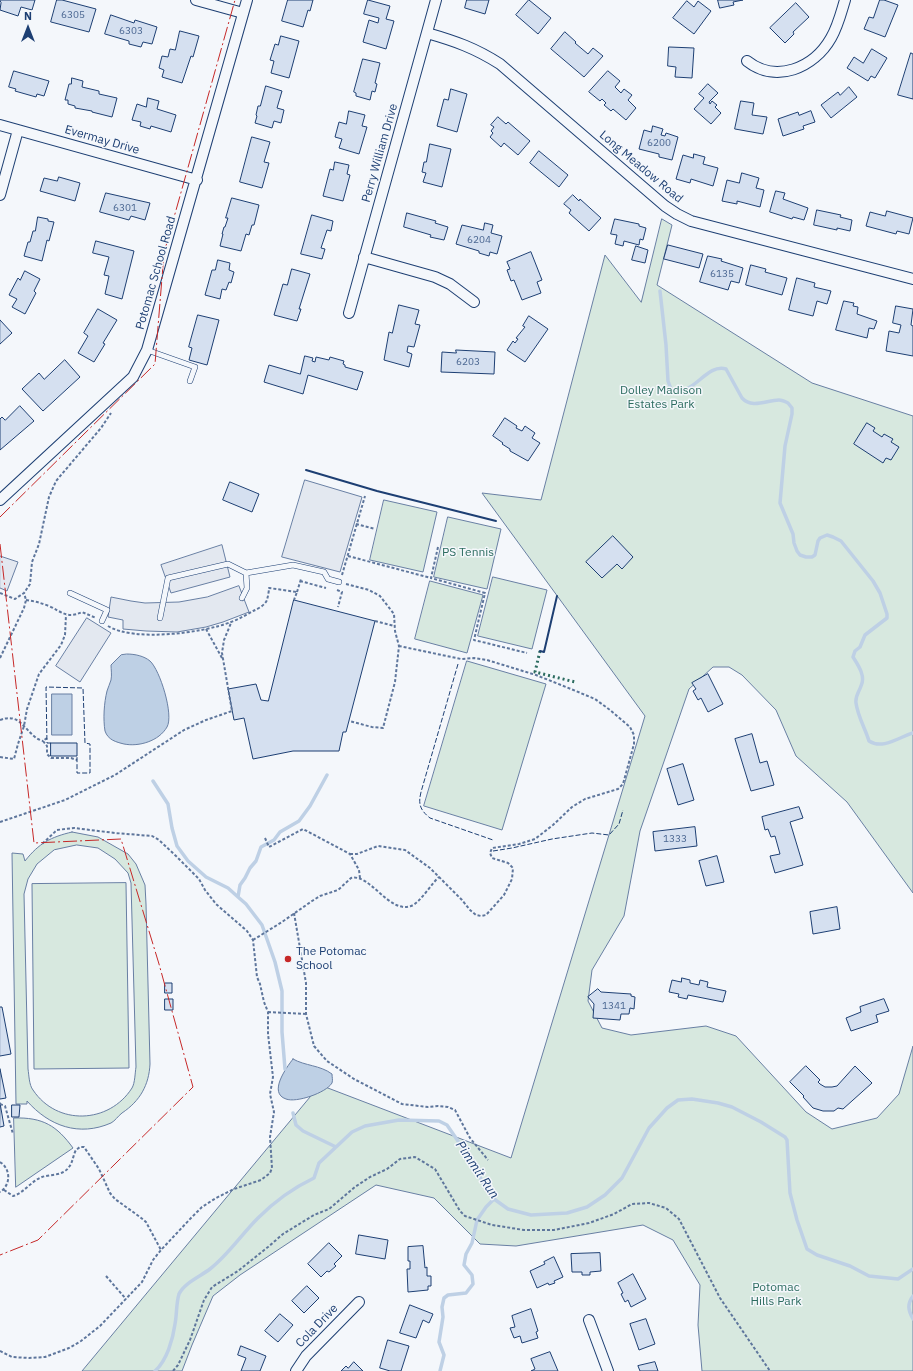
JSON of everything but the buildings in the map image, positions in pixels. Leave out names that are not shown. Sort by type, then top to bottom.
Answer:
[{"type":"street","points":[[196,0],[243,13]]},
{"type":"street","name":"Potomac School Road","points":[[0,500],[133,377],[148,350],[247,0]]},
{"type":"street","name":"Perry William Drive","points":[[349,313],[436,0]]},
{"type":"street","points":[[747,61],[762,70],[773,72],[786,72],[796,69],[810,61],[821,52],[831,39],[838,26],[845,0]]},
{"type":"street","name":"Long Meadow Road","points":[[426,33],[466,45],[500,64],[665,206],[677,214],[691,221],[913,279]]},
{"type":"street","name":"Evermay Drive","points":[[0,125],[197,180]]},
{"type":"street","points":[[0,195],[18,130]]},
{"type":"street","points":[[364,257],[435,277],[450,284],[474,302]]},
{"type":"street","name":"Cola Drive","points":[[296,1371],[306,1356],[359,1302]]},
{"type":"street","points":[[590,1320],[608,1371]]},
{"type":"lane","points":[[148,350],[195,367],[190,381]]},
{"type":"lane","points":[[160,618],[168,578],[228,564],[246,573],[293,565],[324,572],[328,579],[339,582]]},
{"type":"lane","points":[[242,598],[247,588],[246,573]]},
{"type":"lane","points":[[70,593],[107,610],[102,621]]},
{"type":"path","points":[[0,593],[15,599],[24,593],[30,584],[32,562],[39,544],[51,489],[56,481],[101,428],[111,412]]},
{"type":"path","points":[[337,590],[365,496]]},
{"type":"path","points":[[356,524],[375,530]]},
{"type":"path","points":[[431,578],[438,547]]},
{"type":"path","points":[[348,556],[485,593],[474,640],[527,653]]},
{"type":"path","points":[[294,600],[300,580],[342,592],[338,607]]},
{"type":"path","points":[[339,582],[369,590],[380,596],[394,614],[394,626],[399,646],[395,682],[383,728],[372,727],[349,721]]},
{"type":"path","points":[[269,588],[297,592]]},
{"type":"path","points":[[0,658],[24,608],[26,600],[24,593]]},
{"type":"path","points":[[0,757],[14,759],[24,726],[27,709],[39,674],[61,645],[63,640],[65,634],[66,615]]},
{"type":"path","points":[[374,621],[394,626]]},
{"type":"path","points":[[0,822],[65,800],[114,775],[184,730],[206,720],[232,711],[222,653],[224,640],[231,623]]},
{"type":"path","points":[[206,629],[223,660]]},
{"type":"path","points":[[265,838],[269,847],[303,829],[350,854],[357,854],[378,846],[405,850],[439,876],[470,910],[476,915],[481,916],[486,915],[504,895],[512,879],[512,868],[508,863],[492,858],[490,853],[492,848],[519,844],[535,839],[572,807],[585,799],[618,789],[623,784],[634,744],[634,735],[630,727],[610,710],[595,700],[536,675],[488,660],[474,658],[461,659],[399,646]]},
{"type":"path","points":[[0,720],[7,717],[13,718],[24,726],[35,738],[43,741],[47,746],[47,754],[51,758],[71,758],[77,760]]},
{"type":"path","points":[[43,741],[47,738]]},
{"type":"path","points":[[0,1351],[12,1357],[29,1358],[45,1357],[69,1348],[100,1326],[126,1299],[142,1282],[161,1250],[185,1223],[202,1207],[234,1189],[261,1180],[270,1173],[272,1168],[270,1137],[274,1112],[270,1094],[273,1077],[268,1034],[268,1012],[257,977],[252,940],[247,931],[216,904],[205,890],[199,879],[167,847],[152,836],[74,828],[57,830],[42,844]]},
{"type":"path","points":[[350,854],[359,870],[360,878]]},
{"type":"path","points":[[252,940],[258,938],[320,896],[338,890],[351,878],[360,878],[390,900],[403,907],[411,906],[416,903],[439,876]]},
{"type":"path","points":[[294,913],[306,984],[306,1014],[314,1046],[327,1061],[354,1079],[402,1104],[428,1107],[448,1107],[455,1110],[470,1138],[488,1160]]},
{"type":"path","points":[[268,1012],[306,1014]]},
{"type":"path","points":[[0,1104],[5,1106],[13,1134]]},
{"type":"path","points":[[4,1190],[13,1196],[42,1177],[63,1172],[69,1168],[76,1150],[80,1147],[84,1148],[99,1169],[110,1193],[115,1199],[146,1222],[161,1250]]},
{"type":"path","points":[[173,1371],[178,1365],[190,1340],[204,1300],[212,1287],[238,1271],[283,1234],[314,1215],[329,1209],[355,1187],[370,1177],[387,1169],[400,1159],[415,1157],[435,1169],[460,1211],[465,1216],[492,1226],[524,1230],[554,1230],[589,1223],[614,1214],[632,1204],[649,1203],[666,1208],[679,1219],[720,1298],[770,1371]]},
{"type":"path","points":[[0,1162],[4,1164],[8,1174],[8,1182],[4,1190],[0,1192]]},
{"type":"path","points":[[106,1276],[126,1299]]},
{"type":"green space","points":[[662,219],[672,225],[657,285],[812,383],[913,416],[913,893],[847,802],[796,756],[776,710],[742,675],[729,667],[713,667],[689,689],[640,831],[624,916],[592,970],[588,1001],[602,1028],[631,1035],[706,1026],[736,1036],[806,1112],[832,1129],[877,1118],[899,1094],[913,1046],[913,1371],[702,1371],[698,1325],[700,1285],[673,1240],[643,1225],[516,1246],[480,1244],[434,1198],[376,1185],[240,1275],[213,1296],[182,1371],[82,1371],[320,1085],[511,1158],[645,716],[482,493],[541,500],[605,255],[641,302]]},
{"type":"green space","points":[[384,500],[437,512],[423,572],[370,560]]},
{"type":"green space","name":"PS Tennis","points":[[448,517],[501,529],[487,589],[434,577]]},
{"type":"green space","points":[[493,577],[547,590],[532,649],[478,636]]},
{"type":"green space","points":[[430,581],[483,595],[467,653],[415,639]]},
{"type":"green space","points":[[467,661],[546,684],[502,830],[424,806]]},
{"type":"green space","points":[[72,832],[98,837],[128,854],[136,864],[145,885],[150,1064],[148,1079],[139,1098],[114,1121],[99,1127],[87,1129],[65,1127],[55,1123],[36,1110],[27,1101],[27,1104],[16,1104],[12,853],[23,854],[25,861],[40,845]],"holes":[[[77,845],[98,848],[115,859],[128,873],[131,883],[136,1067],[132,1088],[122,1100],[110,1109],[97,1114],[83,1116],[69,1115],[55,1110],[43,1102],[33,1090],[30,1083],[28,1069],[24,894],[28,879],[37,864],[54,850]]]},
{"type":"green space","points":[[126,883],[129,1068],[34,1069],[32,884]]},
{"type":"green space","points":[[14,1118],[33,1119],[48,1124],[61,1134],[73,1148],[16,1187]]},
{"type":"shaded area","points":[[305,480],[362,497],[340,572],[282,557]]},
{"type":"shaded area","points":[[222,545],[230,577],[171,593],[161,565]]},
{"type":"shaded area","points":[[0,556],[18,562],[7,591],[0,588]]},
{"type":"shaded area","points":[[239,586],[249,612],[206,627],[177,632],[123,629],[123,620],[108,617],[111,597],[145,603],[179,602],[207,597]]},
{"type":"shaded area","points":[[87,618],[111,633],[80,682],[56,666]]},
{"type":"water","points":[[127,654],[145,658],[154,666],[162,683],[169,713],[167,727],[159,736],[148,742],[136,745],[124,744],[113,740],[106,734],[104,726],[107,691],[111,680],[111,665],[121,655]]},
{"type":"water","points":[[52,694],[72,694],[72,735],[52,735]]},
{"type":"water","points":[[293,1059],[318,1067],[332,1074],[332,1083],[329,1087],[317,1094],[297,1100],[286,1099],[281,1096],[278,1086],[286,1068]]},
{"type":"waterway","points":[[660,291],[668,381],[671,389],[679,391],[686,389],[712,371],[726,369],[742,398],[746,401],[750,403],[760,403],[780,400],[788,403],[792,408],[785,446],[780,503],[793,534],[794,543],[800,555],[812,557],[815,555],[820,538],[827,535],[833,537],[841,541],[873,581],[880,593],[887,618],[865,635],[860,647],[855,651],[853,657],[861,671],[863,678],[856,698],[857,708],[869,741],[880,744],[891,742],[913,733]]},
{"type":"waterway","points":[[285,1069],[282,1032],[282,991],[275,962],[262,925],[246,904],[238,897],[240,885],[256,861],[261,847],[274,840],[280,832],[299,821],[310,806],[327,775]]},
{"type":"waterway","points":[[153,781],[168,804],[177,846],[188,861],[206,877],[228,888],[238,897]]},
{"type":"waterway","name":"Pimmit Run","points":[[155,1371],[163,1361],[171,1343],[176,1320],[177,1302],[181,1290],[217,1263],[252,1224],[271,1206],[291,1191],[314,1178],[319,1163],[352,1132],[365,1126],[399,1120],[439,1121],[447,1125],[471,1160],[494,1199],[508,1209],[531,1215],[567,1213],[587,1207],[605,1195],[622,1178],[649,1128],[667,1108],[678,1100],[692,1099],[732,1107],[761,1122],[785,1137],[787,1140],[790,1193],[807,1249],[817,1255],[850,1266],[869,1276],[898,1279],[913,1269]]},
{"type":"waterway","points":[[293,1113],[296,1125],[303,1131],[336,1147]]},
{"type":"waterway","points":[[440,1371],[444,1355],[439,1342],[444,1298],[448,1295],[466,1293],[473,1284],[472,1275],[464,1265],[466,1254],[472,1243],[477,1220],[494,1199]]},
{"type":"waterway","points":[[913,1296],[909,1307],[913,1319]]},
{"type":"hedge","points":[[540,651],[535,672],[575,682]]},
{"type":"fence","points":[[458,664],[421,792],[420,803],[422,809],[430,818],[493,840]]},
{"type":"fence","points":[[51,743],[47,743],[46,687],[83,688],[85,743],[90,744],[90,773],[77,773],[77,756]]},
{"type":"fence","points":[[493,851],[552,839],[592,833],[609,835],[619,824],[623,810]]},
{"type":"wall","points":[[306,470],[377,491],[496,521]]},
{"type":"wall","points":[[540,651],[544,652],[557,596]]},
{"type":"power","points":[[0,517],[155,364],[164,253],[235,0]]},
{"type":"power","points":[[0,544],[34,843],[121,839],[159,964],[193,1087],[38,1240],[0,1255]]},
{"type":"place","name":"The Potomac School","points":[[288,959]]},
{"type":"park label","name":"Dolley Madison Estates Park","points":[[661,398]]},
{"type":"park label","name":"Potomac Hills Park","points":[[776,1295]]}]
